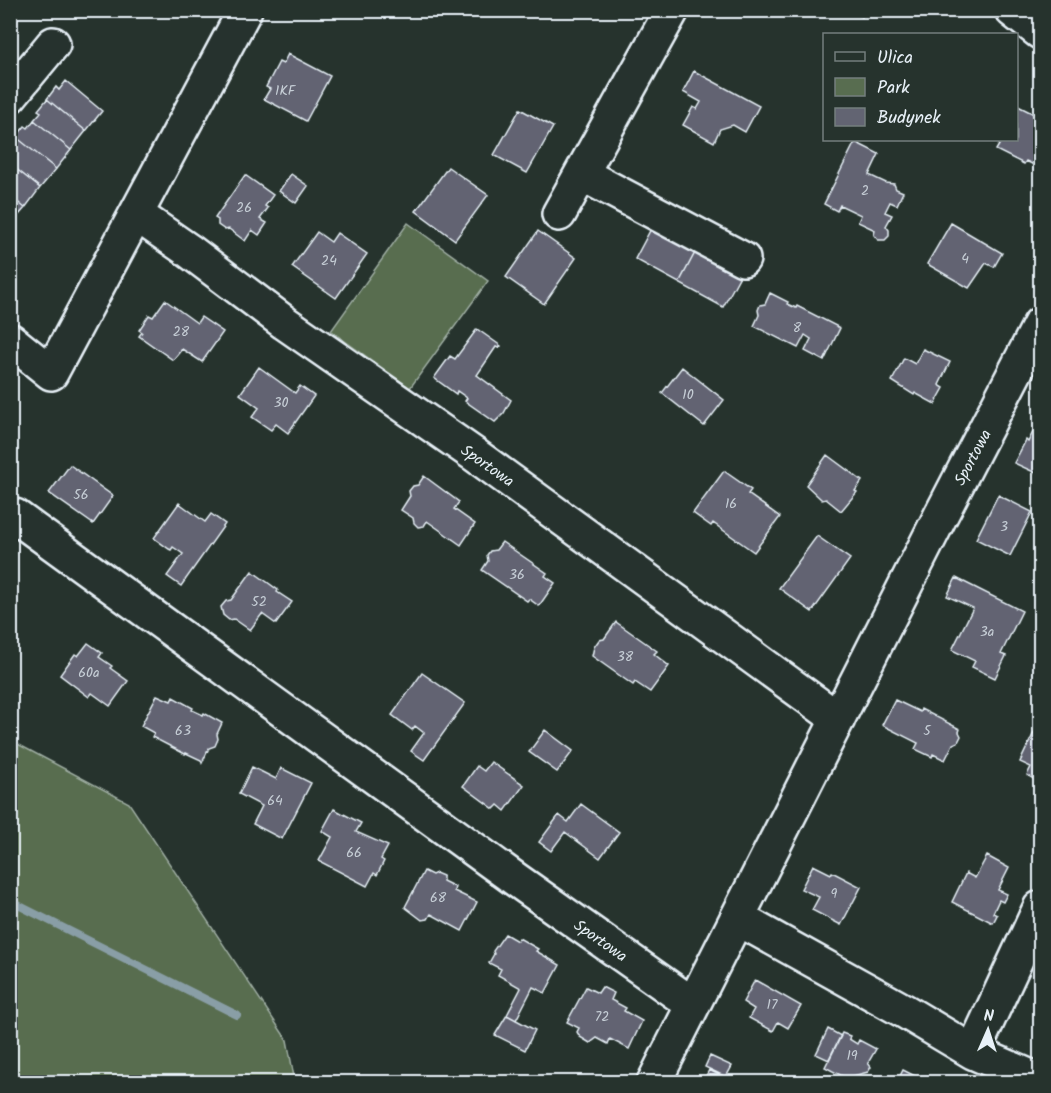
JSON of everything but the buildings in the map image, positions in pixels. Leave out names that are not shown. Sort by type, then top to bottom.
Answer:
[{"type":"street","points":[[10,340],[51,373],[245,10]]},
{"type":"street","points":[[559,214],[672,10]]},
{"type":"street","points":[[1012,10],[1041,32]]},
{"type":"street","points":[[10,96],[53,44]]},
{"type":"street","points":[[582,174],[743,260]]},
{"type":"street","name":"Sportowa","points":[[136,214],[838,719]]},
{"type":"street","name":"Sportowa","points":[[654,1083],[692,1004],[1041,324]]},
{"type":"street","name":"Sportowa","points":[[15,516],[515,879],[692,1004]]},
{"type":"street","points":[[973,1052],[1041,908]]},
{"type":"street","points":[[737,918],[973,1052],[1041,1081]]},
{"type":"green space","points":[[408,223],[488,281],[410,388],[331,331]]},
{"type":"green space","points":[[10,740],[129,803],[287,1040],[295,1082],[11,1082]]},
{"type":"waterway","points":[[10,901],[237,1015]]}]
